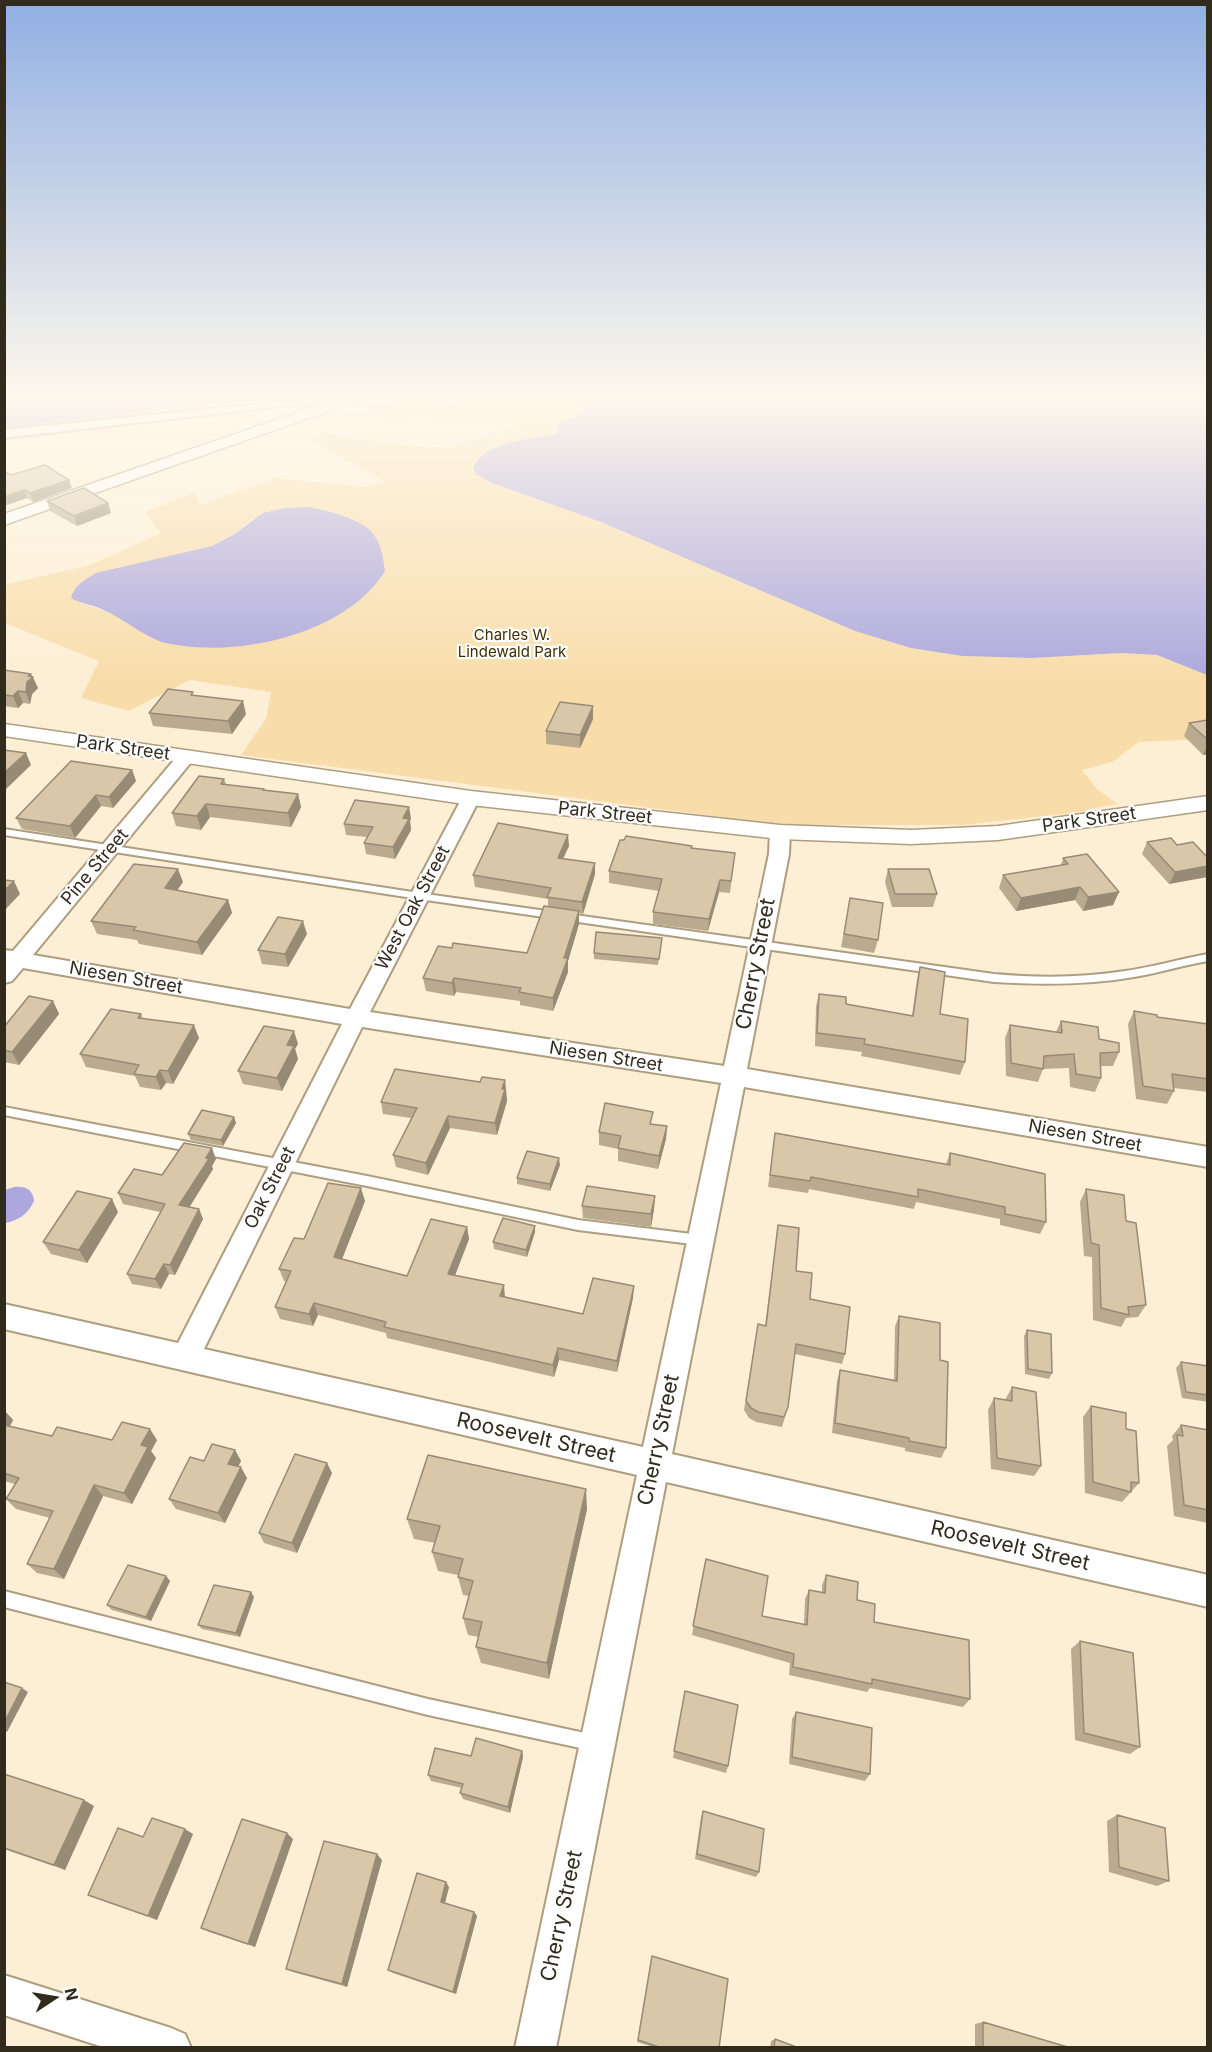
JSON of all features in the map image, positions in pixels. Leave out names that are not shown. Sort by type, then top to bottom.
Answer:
[{"type":"street","points":[[4,520],[85,492]]},
{"type":"street","name":"Park Street","points":[[4,730],[471,798],[780,832],[911,837],[998,833],[1208,803]]},
{"type":"street","name":"Pine Street","points":[[9,964],[186,757]]},
{"type":"street","name":"West Oak Street","points":[[355,1018],[471,798]]},
{"type":"street","name":"Cherry Street","points":[[536,2048],[779,854],[780,832]]},
{"type":"street","name":"Niesen Street","points":[[9,964],[734,1076],[1208,1157]]},
{"type":"street","name":"Oak Street","points":[[185,1358],[355,1018]]},
{"type":"street","name":"Roosevelt Street","points":[[4,1316],[1208,1591]]},
{"type":"street","points":[[4,1995],[171,2048]]},
{"type":"lane","points":[[4,832],[419,896],[994,978],[1071,982],[1126,975],[1208,957]]},
{"type":"lane","points":[[4,1111],[282,1164],[578,1225],[700,1240]]},
{"type":"lane","points":[[4,1599],[428,1707],[598,1744]]},
{"type":"green space","name":"Charles W. Lindewald Park","points":[[195,492],[200,505],[237,492],[516,492],[601,522],[855,631],[911,648],[962,656],[1032,658],[1122,653],[1157,655],[1207,675],[1207,739],[1139,742],[1112,762],[1082,770],[1097,789],[1118,804],[1089,809],[1090,811],[964,825],[784,825],[241,755],[266,719],[271,692],[190,680],[129,711],[81,698],[99,661],[5,623],[4,585],[90,565],[161,533],[145,512]],"holes":[[[309,507],[329,511],[350,608],[319,623],[273,640],[240,646],[199,648],[80,603],[169,557],[212,546],[233,535],[251,520],[285,508]]]},
{"type":"shaded area","points":[[516,492],[1207,492],[1207,675],[1157,655],[1122,653],[1032,658],[962,656],[911,648],[855,631],[601,522]]},
{"type":"shaded area","points":[[309,507],[344,516],[369,530],[379,544],[385,571],[367,593],[344,612],[317,626],[287,637],[255,644],[224,648],[194,647],[158,640],[97,607],[71,598],[77,586],[96,573],[212,546],[233,535],[263,513],[285,508]]},
{"type":"shaded area","points":[[14,1187],[28,1189],[34,1201],[22,1216],[5,1223],[5,1190]]},
{"type":"building","points":[[4,492],[19,492],[4,497]]},
{"type":"building","points":[[73,492],[90,492],[108,503],[74,516],[47,501]]},
{"type":"building","points":[[4,670],[31,674],[28,676],[33,677],[27,682],[26,692],[18,691],[13,696],[4,695]]},
{"type":"building","points":[[168,689],[193,692],[191,695],[243,701],[228,721],[149,713]]},
{"type":"building","points":[[560,702],[593,706],[580,735],[546,731]]},
{"type":"building","points":[[1208,720],[1208,740],[1189,723]]},
{"type":"building","points":[[4,750],[26,753],[4,773]]},
{"type":"building","points":[[71,761],[132,770],[109,797],[96,795],[70,826],[16,818]]},
{"type":"building","points":[[199,776],[224,779],[221,784],[298,794],[288,813],[206,804],[197,816],[172,813]]},
{"type":"building","points":[[355,800],[409,807],[403,818],[409,819],[393,847],[364,843],[373,827],[344,824]]},
{"type":"building","points":[[498,823],[568,835],[558,858],[595,863],[582,902],[547,897],[551,888],[473,875]]},
{"type":"building","points":[[626,836],[692,846],[691,848],[735,853],[731,881],[720,880],[709,919],[653,912],[662,879],[609,871],[620,840],[624,840]]},
{"type":"building","points":[[1171,838],[1177,845],[1193,842],[1208,858],[1208,866],[1175,872],[1147,842]]},
{"type":"building","points":[[1087,854],[1119,892],[1088,897],[1080,887],[1021,898],[1003,875],[1068,864],[1063,858]]},
{"type":"building","points":[[134,864],[178,869],[165,888],[228,900],[197,942],[133,930],[136,927],[91,921]]},
{"type":"building","points":[[888,869],[929,869],[937,894],[895,894]]},
{"type":"building","points":[[4,880],[14,881],[4,891]]},
{"type":"building","points":[[850,898],[883,903],[878,940],[844,934]]},
{"type":"building","points":[[544,906],[579,911],[564,958],[568,958],[553,998],[519,992],[521,988],[454,978],[452,983],[423,978],[438,946],[452,948],[453,943],[527,953]]},
{"type":"building","points":[[278,917],[303,921],[285,954],[258,950]]},
{"type":"building","points":[[596,932],[662,938],[659,959],[594,953]]},
{"type":"building","points":[[920,967],[945,972],[940,1014],[968,1019],[965,1062],[864,1044],[865,1039],[817,1033],[819,994],[846,997],[846,1004],[913,1016]]},
{"type":"building","points":[[29,996],[53,1001],[12,1052],[4,1050],[4,1027]]},
{"type":"building","points":[[111,1009],[141,1014],[138,1018],[194,1025],[168,1071],[160,1070],[156,1077],[134,1074],[139,1065],[80,1054]]},
{"type":"building","points":[[1134,1011],[1157,1015],[1157,1017],[1208,1024],[1208,1079],[1172,1074],[1174,1091],[1143,1086]]},
{"type":"building","points":[[1061,1021],[1098,1027],[1099,1039],[1119,1043],[1119,1052],[1100,1053],[1101,1078],[1076,1074],[1074,1054],[1044,1056],[1043,1069],[1011,1063],[1010,1025],[1062,1033]]},
{"type":"building","points":[[264,1026],[294,1031],[287,1045],[294,1046],[277,1078],[238,1071]]},
{"type":"building","points":[[395,1069],[480,1082],[482,1077],[505,1080],[502,1089],[505,1089],[495,1123],[448,1116],[426,1163],[393,1155],[417,1108],[381,1102]]},
{"type":"building","points":[[605,1103],[653,1112],[650,1124],[667,1126],[659,1156],[618,1148],[621,1136],[599,1132]]},
{"type":"building","points":[[202,1110],[234,1117],[221,1140],[188,1134]]},
{"type":"building","points":[[775,1133],[950,1165],[950,1153],[1045,1174],[1046,1222],[1005,1214],[1005,1207],[918,1189],[918,1197],[811,1177],[810,1181],[770,1175]]},
{"type":"building","points":[[184,1143],[212,1148],[206,1158],[209,1159],[179,1205],[199,1209],[170,1265],[164,1264],[155,1279],[127,1274],[165,1204],[118,1193],[134,1169],[162,1175]]},
{"type":"building","points":[[527,1151],[559,1158],[550,1184],[517,1178]]},
{"type":"building","points":[[328,1183],[361,1188],[334,1257],[407,1276],[431,1219],[467,1227],[448,1274],[504,1285],[500,1296],[583,1314],[593,1278],[634,1286],[617,1361],[558,1348],[553,1365],[384,1327],[386,1322],[314,1303],[309,1314],[275,1307],[291,1271],[279,1269],[294,1238],[304,1239]]},
{"type":"building","points":[[587,1186],[655,1196],[651,1214],[582,1206]]},
{"type":"building","points":[[1086,1189],[1124,1195],[1126,1221],[1136,1223],[1146,1305],[1128,1307],[1129,1315],[1101,1308],[1099,1245],[1091,1243]]},
{"type":"building","points":[[77,1191],[112,1199],[79,1250],[43,1242]]},
{"type":"building","points":[[503,1218],[535,1226],[526,1250],[493,1242]]},
{"type":"building","points":[[778,1225],[799,1228],[796,1271],[812,1273],[810,1299],[850,1307],[845,1354],[796,1344],[788,1407],[784,1417],[758,1412],[746,1401],[758,1324],[766,1326]]},
{"type":"building","points":[[899,1316],[940,1323],[940,1360],[948,1362],[946,1448],[835,1423],[840,1370],[897,1381]]},
{"type":"building","points":[[1027,1330],[1051,1334],[1052,1373],[1028,1369]]},
{"type":"building","points":[[1181,1362],[1208,1366],[1208,1395],[1186,1392]]},
{"type":"building","points":[[1012,1387],[1036,1392],[1041,1466],[997,1458],[994,1398],[1012,1401]]},
{"type":"building","points":[[1091,1406],[1126,1413],[1126,1429],[1136,1431],[1139,1483],[1131,1482],[1131,1492],[1093,1482]]},
{"type":"building","points":[[122,1422],[150,1429],[141,1445],[148,1447],[124,1493],[94,1485],[54,1569],[27,1564],[53,1511],[6,1499],[19,1478],[4,1473],[4,1425],[52,1436],[57,1427],[112,1440]]},
{"type":"building","points":[[1181,1425],[1208,1430],[1208,1510],[1184,1505],[1177,1435],[1183,1436]]},
{"type":"building","points":[[212,1444],[235,1450],[228,1464],[241,1467],[218,1513],[169,1499],[190,1457],[204,1461]]},
{"type":"building","points":[[295,1454],[327,1463],[292,1543],[259,1533]]},
{"type":"building","points":[[428,1455],[586,1489],[547,1663],[476,1647],[482,1622],[463,1618],[473,1581],[458,1577],[463,1559],[432,1552],[440,1526],[407,1519]]},
{"type":"building","points":[[706,1559],[768,1576],[762,1616],[807,1625],[809,1590],[825,1593],[826,1575],[858,1582],[857,1600],[875,1604],[874,1622],[969,1640],[970,1699],[872,1679],[872,1684],[793,1667],[794,1654],[693,1626]]},
{"type":"building","points":[[128,1565],[166,1576],[146,1617],[107,1605]]},
{"type":"building","points":[[214,1585],[251,1592],[236,1633],[198,1625]]},
{"type":"building","points":[[1080,1641],[1133,1653],[1140,1747],[1084,1733]]},
{"type":"building","points":[[4,1682],[22,1688],[4,1723]]},
{"type":"building","points":[[685,1691],[738,1705],[728,1766],[674,1751]]},
{"type":"building","points":[[796,1712],[872,1728],[870,1774],[792,1757]]},
{"type":"building","points":[[476,1738],[522,1751],[508,1807],[460,1793],[463,1784],[428,1775],[435,1748],[471,1756]]},
{"type":"building","points":[[4,1774],[84,1800],[54,1865],[4,1848]]},
{"type":"building","points":[[703,1811],[764,1829],[759,1872],[697,1854]]},
{"type":"building","points":[[1117,1815],[1165,1828],[1169,1881],[1119,1867]]},
{"type":"building","points":[[152,1818],[185,1829],[148,1916],[88,1895],[118,1828],[143,1837]]},
{"type":"building","points":[[242,1819],[287,1833],[248,1944],[201,1928]]},
{"type":"building","points":[[324,1841],[377,1854],[342,1984],[286,1969]]},
{"type":"building","points":[[417,1873],[446,1882],[441,1902],[474,1912],[453,1992],[388,1970]]},
{"type":"building","points":[[652,1956],[728,1979],[719,2048],[662,2048],[638,2040]]},
{"type":"building","points":[[983,2022],[1071,2048],[983,2048]]},
{"type":"building","points":[[775,2039],[799,2048],[774,2048]]}]
